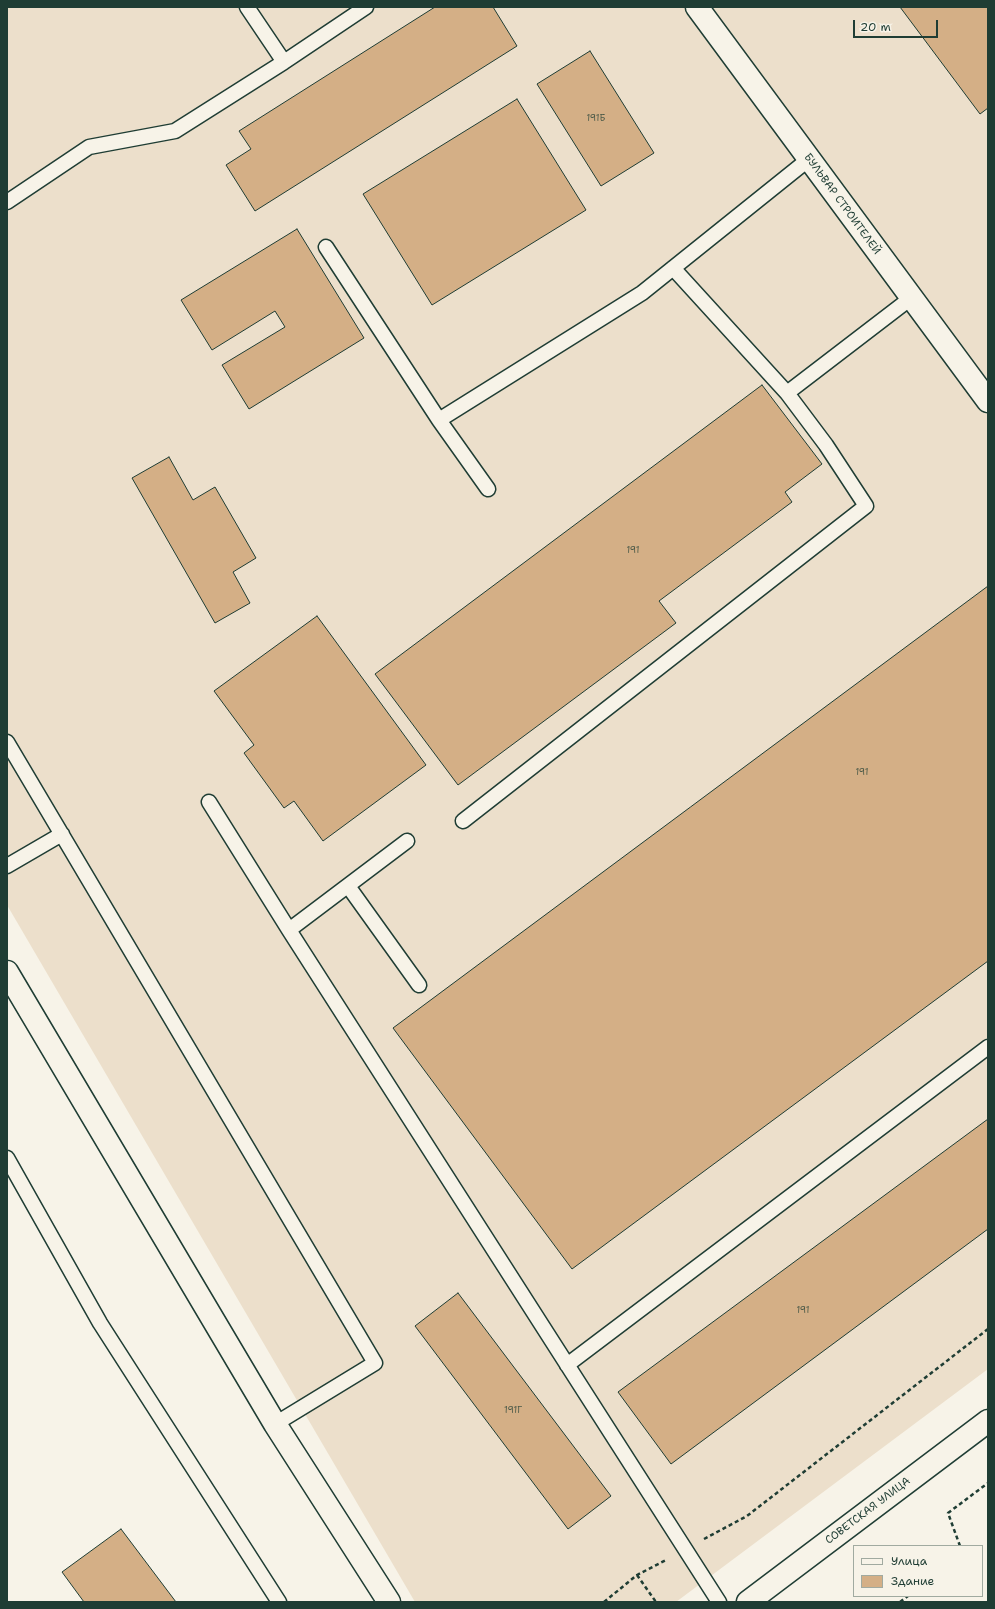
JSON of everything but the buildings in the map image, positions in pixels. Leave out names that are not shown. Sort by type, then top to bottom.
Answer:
[{"type":"street","name":"БУЛЬВАР СТРОИТЕЛЕЙ","points":[[696,7],[988,401]]},
{"type":"street","points":[[7,972],[276,1424],[384,1600]]},
{"type":"street","name":"СОВЕТСКАЯ УЛИЦА","points":[[748,1602],[988,1421]]},
{"type":"lane","points":[[247,7],[284,62]]},
{"type":"lane","points":[[7,202],[89,147],[175,132],[366,7]]},
{"type":"lane","points":[[439,420],[642,293],[809,159]]},
{"type":"lane","points":[[326,247],[439,420],[488,489]]},
{"type":"lane","points":[[463,821],[866,506],[826,444],[787,393],[673,268]]},
{"type":"lane","points":[[787,393],[912,298]]},
{"type":"lane","points":[[7,742],[375,1363],[276,1424]]},
{"type":"lane","points":[[209,802],[289,930],[719,1602]]},
{"type":"lane","points":[[7,866],[62,834]]},
{"type":"lane","points":[[289,930],[408,841]]},
{"type":"lane","points":[[348,886],[419,985]]},
{"type":"lane","points":[[567,1365],[988,1048]]},
{"type":"lane","points":[[7,1158],[100,1322],[279,1602]]},
{"type":"path","points":[[604,1602],[637,1575],[747,1516],[988,1328]]},
{"type":"path","points":[[960,1545],[948,1513],[988,1483]]},
{"type":"path","points":[[637,1575],[656,1602]]},
{"type":"shaded area","points":[[7,7],[988,7],[988,1369],[676,1602],[415,1602],[7,905]]}]
